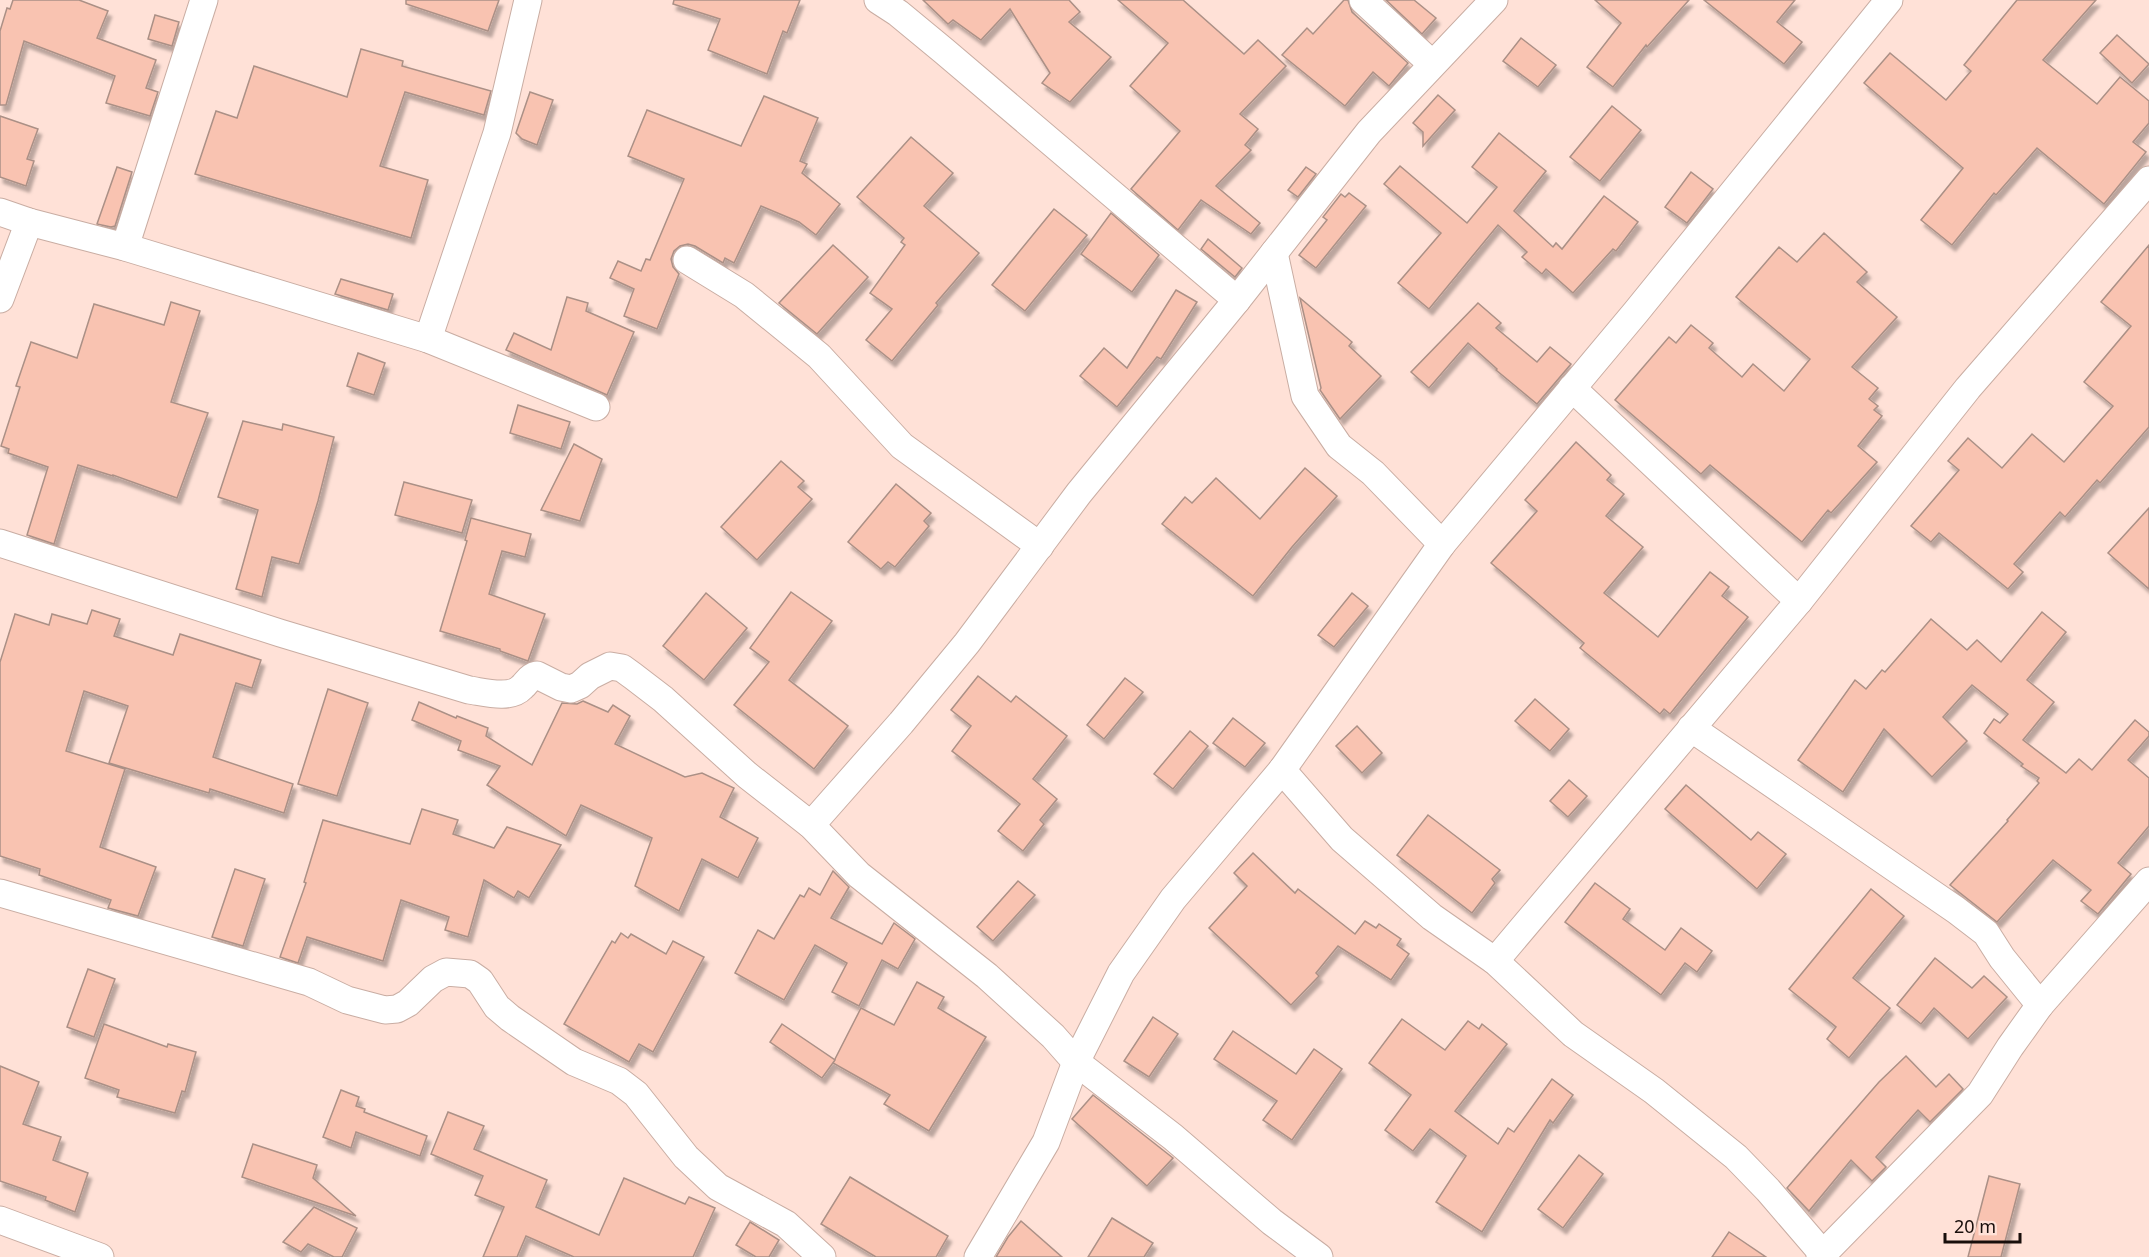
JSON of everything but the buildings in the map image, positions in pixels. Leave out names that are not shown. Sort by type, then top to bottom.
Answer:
[{"type":"street","points":[[125,247],[204,0]]},
{"type":"street","points":[[428,339],[497,133],[528,0]]},
{"type":"street","points":[[878,0],[898,13],[944,51],[1237,300]]},
{"type":"street","points":[[1363,0],[1432,64]]},
{"type":"street","points":[[812,825],[902,723],[952,661],[1079,493],[1274,254],[1369,132],[1494,0]]},
{"type":"street","points":[[978,1257],[1046,1142],[1076,1062],[1127,964],[1173,899],[1282,770],[1442,544],[1636,312],[1889,0]]},
{"type":"street","points":[[1495,961],[1799,601],[1968,387],[2149,180]]},
{"type":"street","points":[[0,212],[29,222],[125,247],[428,339],[596,407]]},
{"type":"street","points":[[0,299],[29,222]]},
{"type":"street","points":[[1274,254],[1305,396],[1339,446],[1374,473],[1442,544]]},
{"type":"street","points":[[687,260],[744,296],[819,356],[902,446],[1040,546]]},
{"type":"street","points":[[1572,388],[1799,601]]},
{"type":"street","points":[[0,543],[280,633],[469,690],[494,694],[511,693],[521,689],[530,677],[537,675],[561,687],[571,689],[610,666],[622,668],[663,699],[747,775],[812,825],[859,875],[987,975],[1053,1036],[1076,1062],[1173,1137],[1272,1222],[1319,1257]]},
{"type":"street","points":[[1691,728],[1986,933],[2002,958],[2040,1005]]},
{"type":"street","points":[[1282,770],[1342,839],[1432,917],[1495,961],[1573,1034],[1654,1091],[1736,1156],[1776,1198],[1822,1255],[1980,1094],[2040,1005],[2149,881]]},
{"type":"street","points":[[0,893],[309,982],[347,1000],[385,1010],[396,1009],[408,1003],[433,979],[446,972],[470,974],[480,981],[497,1007],[510,1018],[574,1062],[619,1081],[636,1094],[687,1157],[718,1187],[786,1224],[822,1257]]},
{"type":"street","points":[[0,1220],[100,1257]]}]
